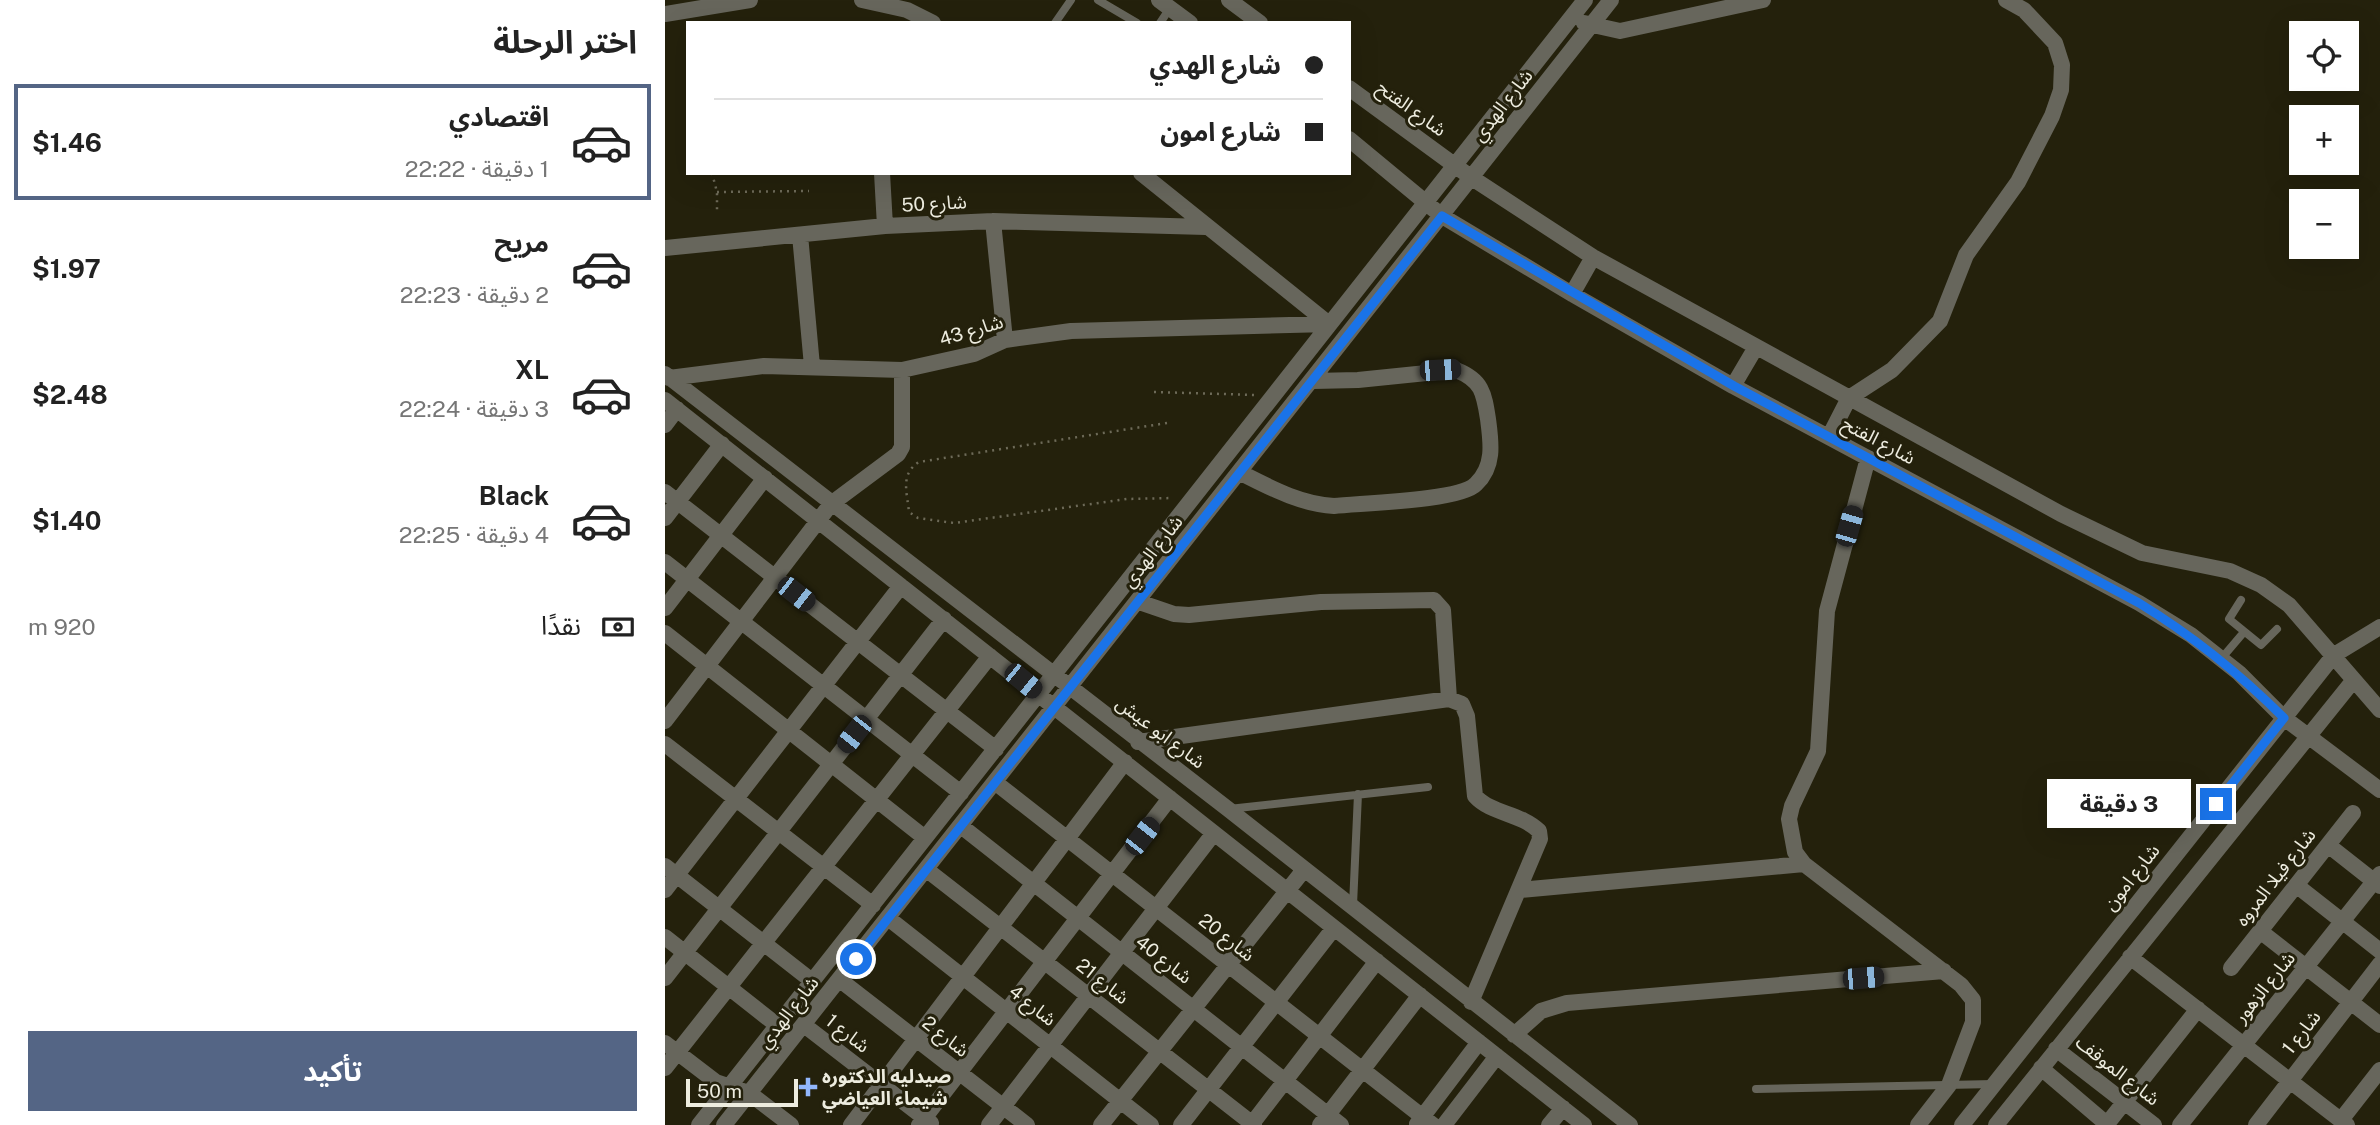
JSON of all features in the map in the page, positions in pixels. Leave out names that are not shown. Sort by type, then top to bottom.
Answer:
[{"type":"street","points":[[665,14],[750,0]]},
{"type":"street","points":[[862,0],[907,10],[929,21]]},
{"type":"street","points":[[1229,0],[1257,21]]},
{"type":"street","name":"شارع الهدي","points":[[699,1125],[1585,0]]},
{"type":"street","name":"شارع الهدي","points":[[724,1125],[1611,0]]},
{"type":"street","points":[[1572,17],[1591,26],[1620,31],[1763,0]]},
{"type":"street","points":[[1829,437],[1849,398],[1892,370],[1940,321],[1966,255],[2018,182],[2052,116],[2061,90],[2062,65],[2055,43],[2024,10],[2006,0]]},
{"type":"street","points":[[1165,4],[1187,21]]},
{"type":"street","name":"شارع الفتح","points":[[1351,89],[1472,178],[1593,257],[1849,398],[2103,536],[2142,552],[2230,571],[2261,585],[2289,605],[2380,710]]},
{"type":"street","name":"شارع الفتح","points":[[1351,141],[1442,216],[1572,294],[1734,386],[2139,603],[2191,635],[2284,718],[2380,790]]},
{"type":"street","points":[[881,175],[885,226]]},
{"type":"street","points":[[1142,175],[1329,324]]},
{"type":"street","points":[[993,222],[1005,340]]},
{"type":"street","name":"شارع 50","points":[[665,248],[885,226],[993,222],[1206,227]]},
{"type":"street","points":[[800,235],[812,366]]},
{"type":"street","points":[[1572,294],[1593,257]]},
{"type":"street","name":"شارع 43","points":[[667,376],[764,366],[902,370],[974,354],[1005,340],[1071,331],[1329,324]]},
{"type":"street","points":[[1734,386],[1756,347]]},
{"type":"street","points":[[665,721],[831,504],[887,464],[902,447],[902,370]]},
{"type":"street","points":[[1241,472],[1287,496],[1317,505],[1334,506],[1453,495],[1475,486],[1487,469],[1492,449],[1484,390],[1468,374],[1456,370],[1358,380],[1313,381]]},
{"type":"street","name":"شارع ابو عيش","points":[[667,376],[1228,809],[1630,1125]]},
{"type":"street","points":[[665,425],[671,404],[1584,1125]]},
{"type":"street","points":[[665,518],[671,497],[722,444]]},
{"type":"street","points":[[1868,458],[1827,611],[1818,751],[1791,806],[1789,819],[1795,852],[1804,864],[1968,992],[1975,1010],[1949,1085],[1919,1125]]},
{"type":"street","points":[[665,608],[765,478]]},
{"type":"street","points":[[671,497],[996,749]]},
{"type":"street","points":[[665,562],[961,793]]},
{"type":"street","points":[[665,890],[671,871],[736,799],[901,586]]},
{"type":"street","points":[[1139,602],[1167,612],[1189,615],[1321,603],[1434,600],[1443,610],[1449,699]]},
{"type":"street","points":[[665,978],[944,619]]},
{"type":"street","points":[[2334,655],[2380,627]]},
{"type":"street","points":[[665,633],[925,838]]},
{"type":"street","name":"شارع امون","points":[[1962,1125],[2334,655]]},
{"type":"street","points":[[665,1068],[671,1048],[729,987],[990,656]]},
{"type":"street","points":[[1996,1125],[2353,681]]},
{"type":"street","points":[[1138,742],[1456,700],[1465,709],[1475,796],[1484,804],[1525,819],[1539,831],[1537,847],[1520,890],[1471,1002]]},
{"type":"street","points":[[665,744],[873,905]]},
{"type":"street","points":[[851,1125],[1125,762]]},
{"type":"street","name":"شارع 20","points":[[996,783],[1363,1069],[1424,1122]]},
{"type":"street","points":[[925,1123],[960,1073],[1171,798]]},
{"type":"street","name":"شارع فيلا المروه","points":[[2231,968],[2353,813]]},
{"type":"street","name":"شارع 40","points":[[961,826],[1285,1081],[1324,1120],[1342,1125]]},
{"type":"street","points":[[989,1125],[1214,833]]},
{"type":"street","points":[[2328,845],[2378,880]]},
{"type":"street","points":[[1520,890],[1804,864]]},
{"type":"street","name":"شارع 21","points":[[927,870],[1252,1125]]},
{"type":"street","points":[[1101,1125],[1303,870]]},
{"type":"street","points":[[671,871],[812,981]]},
{"type":"street","name":"شارع الزهور","points":[[2180,1125],[2342,921],[2378,880]]},
{"type":"street","points":[[2296,885],[2380,951]]},
{"type":"street","name":"شارع 4","points":[[888,918],[1151,1125]]},
{"type":"street","points":[[1181,1125],[1334,928]]},
{"type":"street","points":[[2260,931],[2380,1025]]},
{"type":"street","points":[[665,937],[778,1026]]},
{"type":"street","points":[[2130,957],[2343,1123],[2380,1070]]},
{"type":"street","points":[[1252,1125],[1377,961]]},
{"type":"street","name":"شارع 1","points":[[2256,1125],[2380,964]]},
{"type":"street","points":[[1514,1035],[1541,1011],[1567,1003],[1944,971]]},
{"type":"street","name":"شارع 2","points":[[840,980],[1027,1125]]},
{"type":"street","points":[[1324,1120],[1420,995]]},
{"type":"street","points":[[2041,1068],[2107,1124],[2198,1009]]},
{"type":"street","points":[[1424,1122],[1491,1017]]},
{"type":"street","name":"شارع 1","points":[[804,1025],[925,1123]]},
{"type":"street","points":[[671,1048],[716,1082],[749,1094],[790,1125]]},
{"type":"street","name":"شارع الموقف","points":[[2056,1049],[2154,1125]]},
{"type":"street","points":[[1444,1125],[1497,1056]]},
{"type":"street","points":[[1549,1125],[1563,1108]]},
{"type":"lane","points":[[1056,21],[1071,0]]},
{"type":"lane","points":[[1098,0],[1134,21]]},
{"type":"lane","points":[[1161,21],[1165,4]]},
{"type":"lane","points":[[2241,600],[2229,616],[2244,632],[2261,645],[2277,629]]},
{"type":"lane","points":[[2221,659],[2244,632]]},
{"type":"lane","points":[[1228,809],[1428,787]]},
{"type":"lane","points":[[1353,908],[1358,794]]},
{"type":"lane","points":[[1756,1089],[1994,1084]]},
{"type":"path","points":[[713,175],[717,192],[717,210]]},
{"type":"path","points":[[717,192],[809,191]]},
{"type":"path","points":[[1154,392],[1272,396]]},
{"type":"path","points":[[1167,423],[919,462],[909,468],[905,477],[909,512],[918,518],[954,523],[1127,499],[1193,497]]},
{"type":"place","name":"صيدليه الدكتوره شيماء العياضي","points":[[808,1087]]},
{"type":"route","points":[[856,959],[1442,216],[1734,386],[2139,603],[2191,635],[2239,673],[2284,718],[2216,804]]}]
